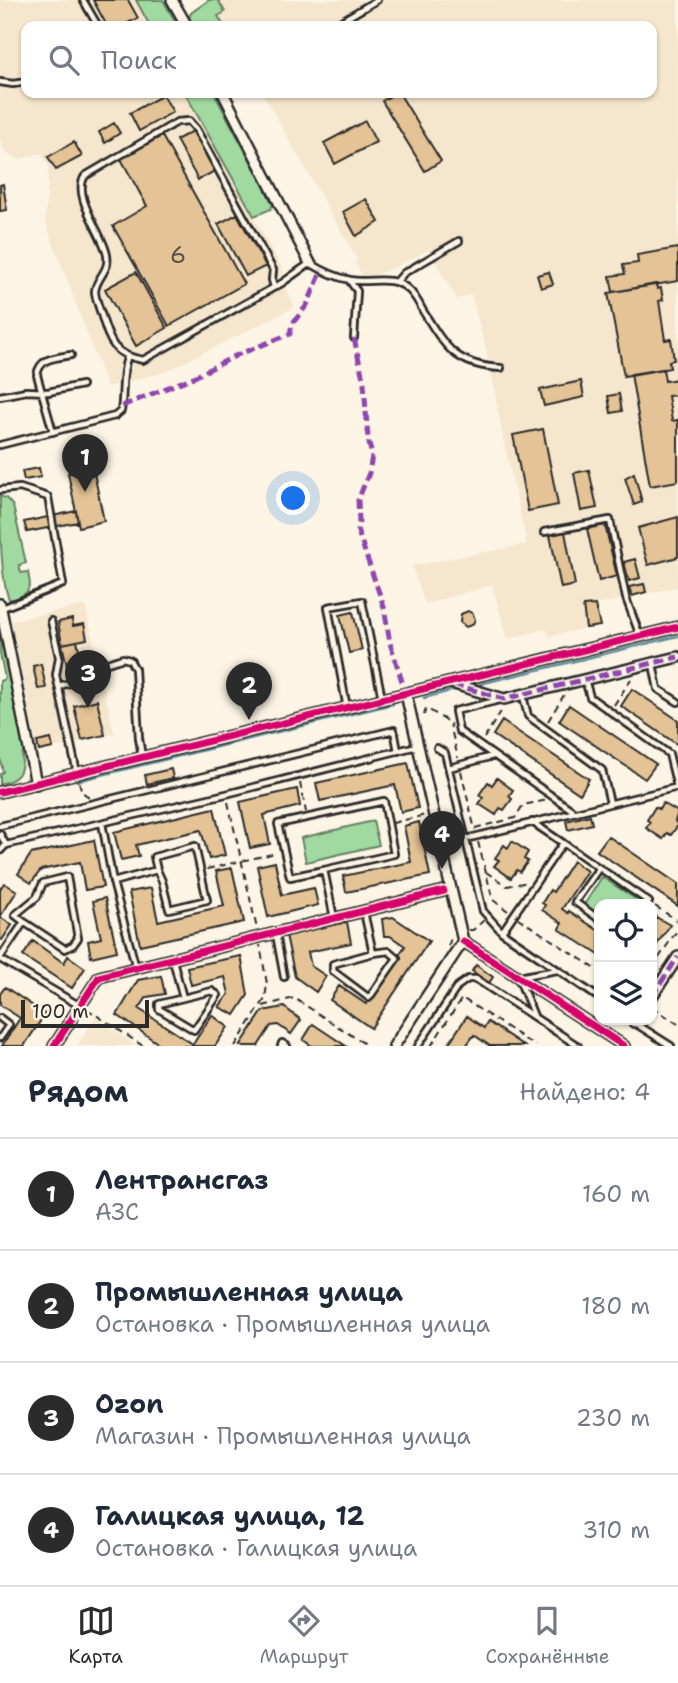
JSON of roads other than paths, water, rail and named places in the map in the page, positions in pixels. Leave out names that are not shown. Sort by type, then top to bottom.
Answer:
[{"type":"street","points":[[172,0],[184,21]]},
{"type":"street","points":[[226,98],[310,263]]},
{"type":"street","points":[[0,608],[36,784]]},
{"type":"street","points":[[0,792],[678,627]]},
{"type":"street","points":[[449,683],[504,699],[678,657]]},
{"type":"street","points":[[405,694],[441,845],[448,890],[463,941],[624,1046]]},
{"type":"street","points":[[54,1046],[99,977],[448,890]]},
{"type":"street","points":[[394,1046],[463,941]]},
{"type":"street","points":[[657,988],[678,957]]},
{"type":"lane","points":[[83,0],[94,21]]},
{"type":"lane","points":[[341,21],[377,0]]},
{"type":"lane","points":[[0,82],[21,83]]},
{"type":"lane","points":[[274,287],[273,270],[196,129],[189,121],[177,122],[85,176],[80,186],[106,252],[106,271],[95,294],[108,338],[127,358],[143,360],[274,287],[310,263],[348,280],[397,281],[414,295],[442,342],[453,354],[483,367],[501,368]]},
{"type":"lane","points":[[397,281],[404,273],[459,242]]},
{"type":"lane","points":[[348,280],[357,291],[354,338]]},
{"type":"lane","points":[[53,432],[37,375],[42,363],[71,355]]},
{"type":"lane","points":[[0,445],[115,416],[121,411],[124,387],[122,373],[127,358]]},
{"type":"lane","points":[[0,396],[26,391],[42,392],[82,384]]},
{"type":"lane","points":[[0,490],[20,488],[48,497],[63,584],[0,608]]},
{"type":"lane","points":[[544,532],[610,520],[626,598],[641,636]]},
{"type":"lane","points":[[347,708],[328,607],[362,601],[383,699]]},
{"type":"lane","points":[[51,621],[60,657],[56,675],[58,687],[77,774]]},
{"type":"lane","points":[[58,687],[84,679],[94,667],[123,657],[130,660],[135,669],[142,758]]},
{"type":"lane","points":[[653,663],[658,689],[678,702]]},
{"type":"lane","points":[[441,845],[677,787],[669,754],[590,697],[585,680]]},
{"type":"lane","points":[[522,695],[528,716],[602,770],[610,803]]},
{"type":"lane","points":[[504,699],[454,711],[459,731],[573,811]]},
{"type":"lane","points":[[0,826],[394,730],[398,751]]},
{"type":"lane","points":[[0,851],[6,845],[418,746]]},
{"type":"lane","points":[[437,748],[445,753],[483,911],[502,932],[594,995]]},
{"type":"lane","points":[[449,768],[494,756]]},
{"type":"lane","points":[[384,801],[394,854],[324,870],[290,877],[278,824],[384,801]]},
{"type":"lane","points":[[531,822],[642,899]]},
{"type":"lane","points":[[102,823],[113,882],[136,968]]},
{"type":"lane","points":[[0,834],[6,845]]},
{"type":"lane","points":[[502,932],[563,843]]},
{"type":"lane","points":[[195,846],[207,900],[169,909],[157,870],[155,857],[195,846]]},
{"type":"lane","points":[[594,915],[575,902],[599,868]]},
{"type":"lane","points":[[113,882],[157,870]]},
{"type":"lane","points":[[324,870],[334,918]]},
{"type":"lane","points":[[67,877],[78,938],[73,945],[65,949],[24,922],[15,915],[37,897],[43,883],[67,877]]},
{"type":"lane","points":[[364,911],[373,953]]},
{"type":"lane","points":[[24,922],[0,958],[80,1006]]},
{"type":"lane","points":[[276,933],[284,977]]},
{"type":"lane","points":[[389,951],[397,958],[369,998],[333,971],[333,964],[373,953],[389,951]]},
{"type":"lane","points":[[173,959],[183,998]]},
{"type":"lane","points":[[534,1017],[518,976],[558,970]]},
{"type":"lane","points":[[418,1046],[458,986],[468,979],[482,982],[578,1046]]},
{"type":"lane","points":[[212,990],[218,995],[194,1030],[159,1009],[159,1004],[183,998],[212,990]]},
{"type":"lane","points":[[0,1018],[9,1025],[0,1038]]},
{"type":"lane","points":[[640,1025],[671,1046]]},
{"type":"lane","points":[[281,1046],[282,1043],[287,1046]]},
{"type":"waterway","points":[[480,684],[678,636]]},
{"type":"waterway","points":[[424,698],[454,690]]},
{"type":"waterway","points":[[77,781],[393,704]]},
{"type":"place","name":"Лентрансгаз","points":[[85,492]]},
{"type":"place","name":"Ozon","points":[[88,708]]},
{"type":"place","name":"Промышленная улица","points":[[249,720]]},
{"type":"place","name":"Галицкая улица, 12","points":[[442,869]]}]
